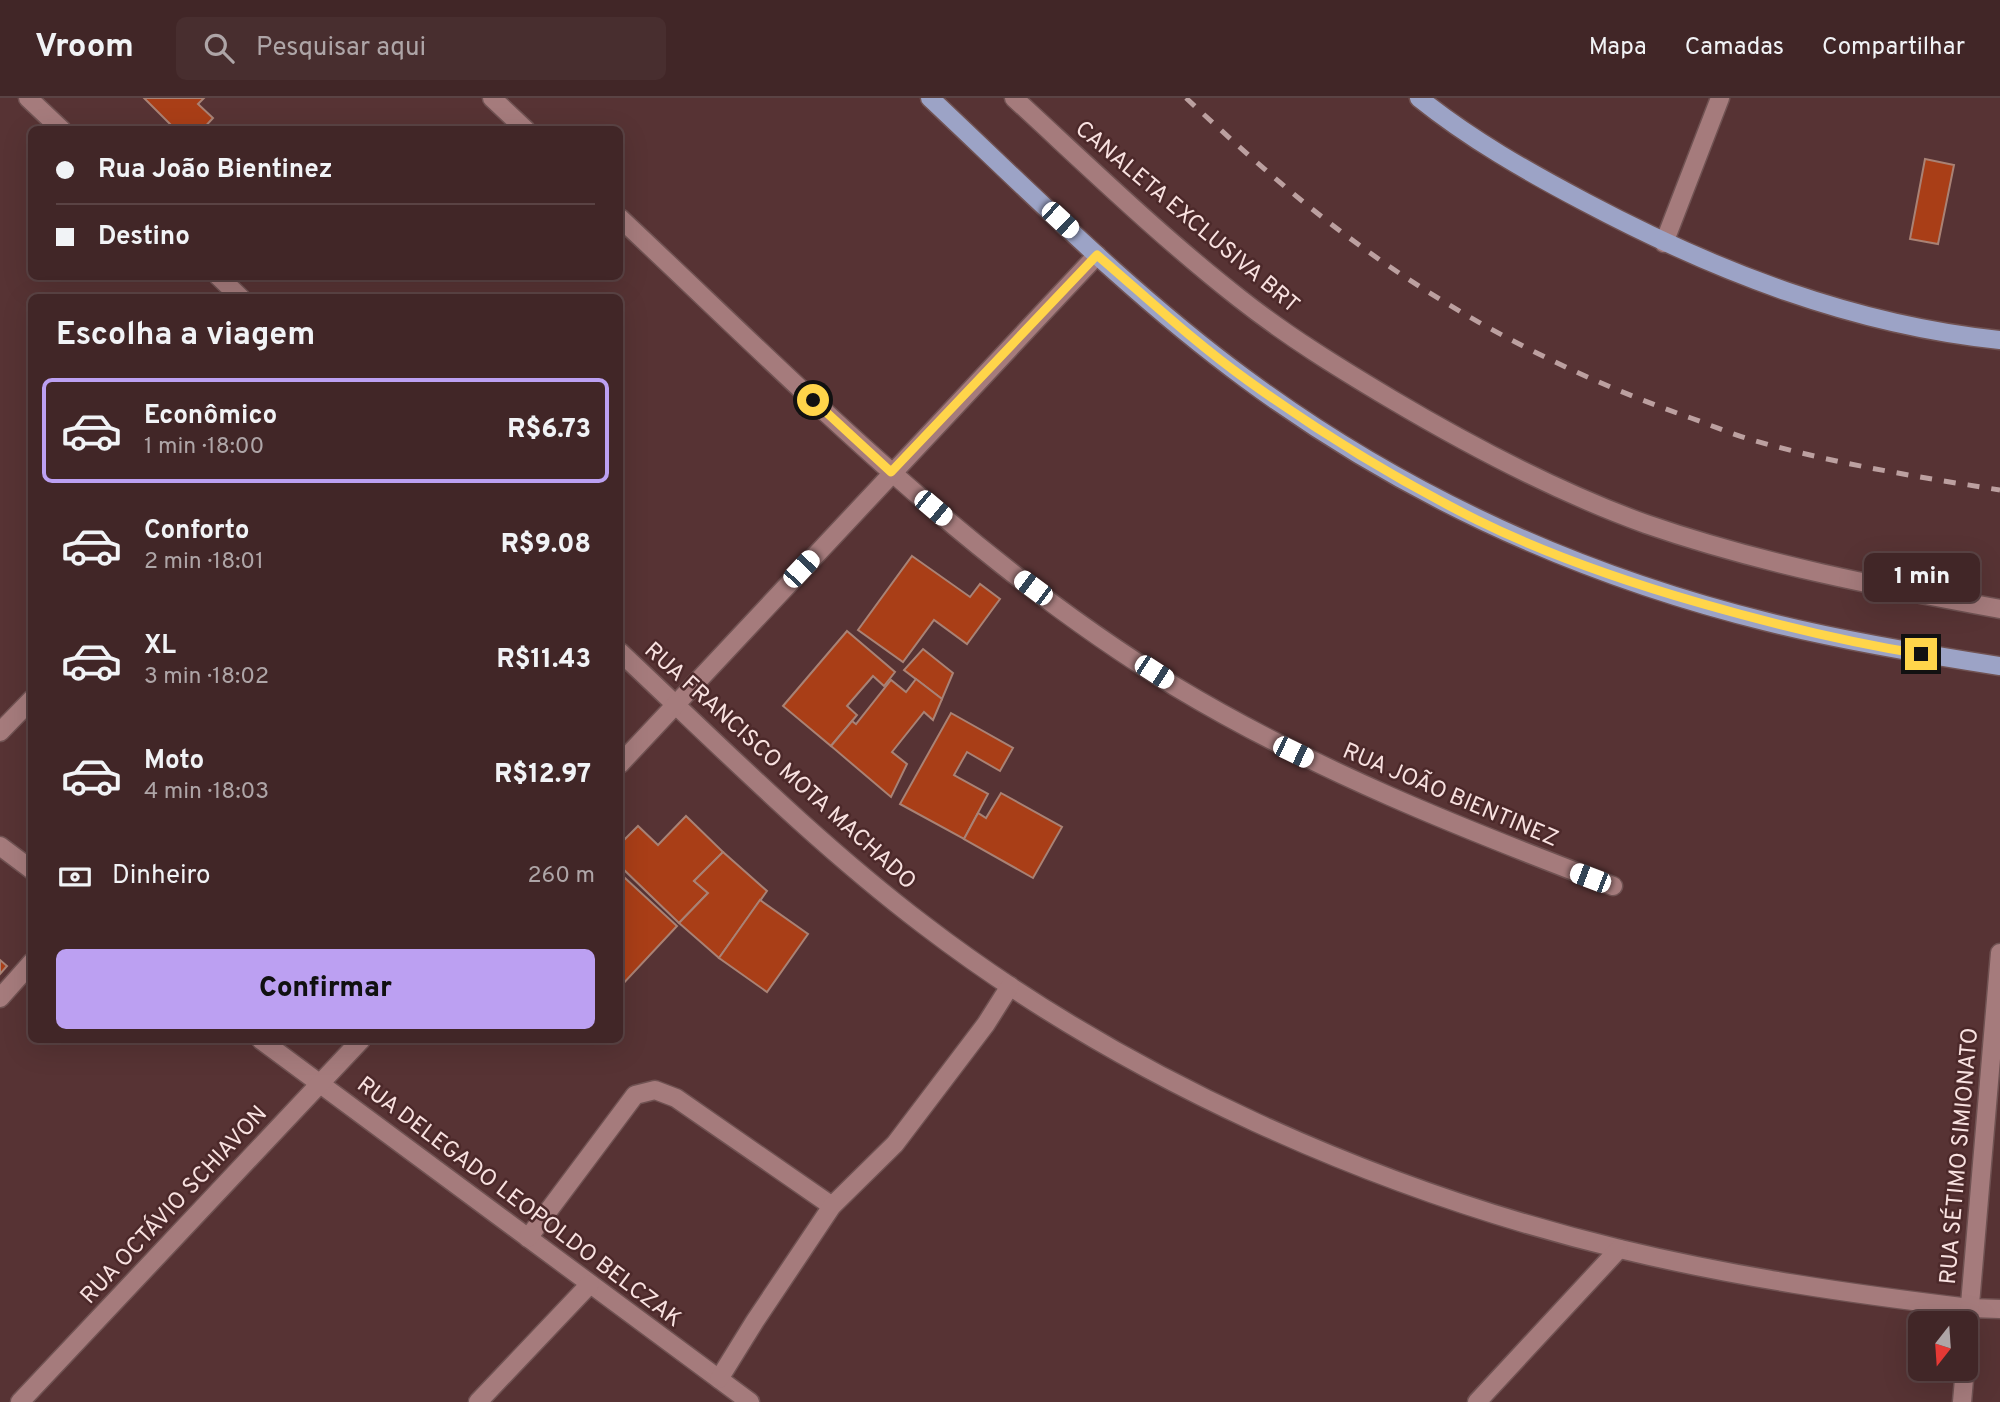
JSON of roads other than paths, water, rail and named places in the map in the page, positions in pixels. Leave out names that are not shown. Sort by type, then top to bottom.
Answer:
[{"type":"main road","points":[[930,98],[1097,255],[1188,334],[1247,380],[1317,428],[1478,520],[1562,557],[1638,584],[1767,622],[1895,650],[2000,666]]},
{"type":"main road","points":[[1419,98],[1543,180],[1664,243],[1734,273],[1815,302],[1894,323],[2000,340]]},
{"type":"street","points":[[28,98],[58,126]]},
{"type":"street","points":[[492,98],[522,126]]},
{"type":"street","name":"CANALETA EXCLUSIVA BRT","points":[[1014,98],[1151,223],[1240,298],[1328,361],[1440,429],[1542,481],[1646,524],[1759,558],[1892,589],[2000,609]]},
{"type":"street","points":[[1664,243],[1720,98]]},
{"type":"street","name":"RUA JOÃO BIENTINEZ","points":[[623,221],[891,472],[995,560],[1089,630],[1187,693],[1269,740],[1388,797],[1613,886]]},
{"type":"street","points":[[623,761],[1097,255]]},
{"type":"street","points":[[223,280],[237,294]]},
{"type":"street","name":"RUA FRANCISCO MOTA MACHADO","points":[[623,655],[857,873],[927,928],[1010,986],[1104,1043],[1303,1143],[1422,1189],[1619,1249],[1773,1281],[1970,1308],[2000,1309]]},
{"type":"street","points":[[0,732],[28,703]]},
{"type":"street","points":[[0,846],[28,867]]},
{"type":"street","name":"RUA SÉTIMO SIMIONATO","points":[[1970,1311],[2000,953]]},
{"type":"street","points":[[0,998],[28,966]]},
{"type":"street","points":[[719,1379],[832,1206],[895,1144],[986,1024],[1010,986]]},
{"type":"street","name":"RUA DELEGADO LEOPOLDO BELCZAK","points":[[265,1043],[750,1402]]},
{"type":"street","name":"RUA OCTÁVIO SCHIAVON","points":[[20,1402],[358,1043]]},
{"type":"street","points":[[528,1238],[635,1095],[655,1090],[676,1098],[832,1206]]},
{"type":"street","points":[[1477,1402],[1619,1249]]},
{"type":"street","points":[[478,1402],[590,1284]]},
{"type":"street","points":[[1962,1402],[1964,1381]]},
{"type":"railway","points":[[1186,98],[1290,191],[1394,270],[1475,320],[1559,364],[1646,401],[1756,441],[1847,463],[2000,490]]}]
